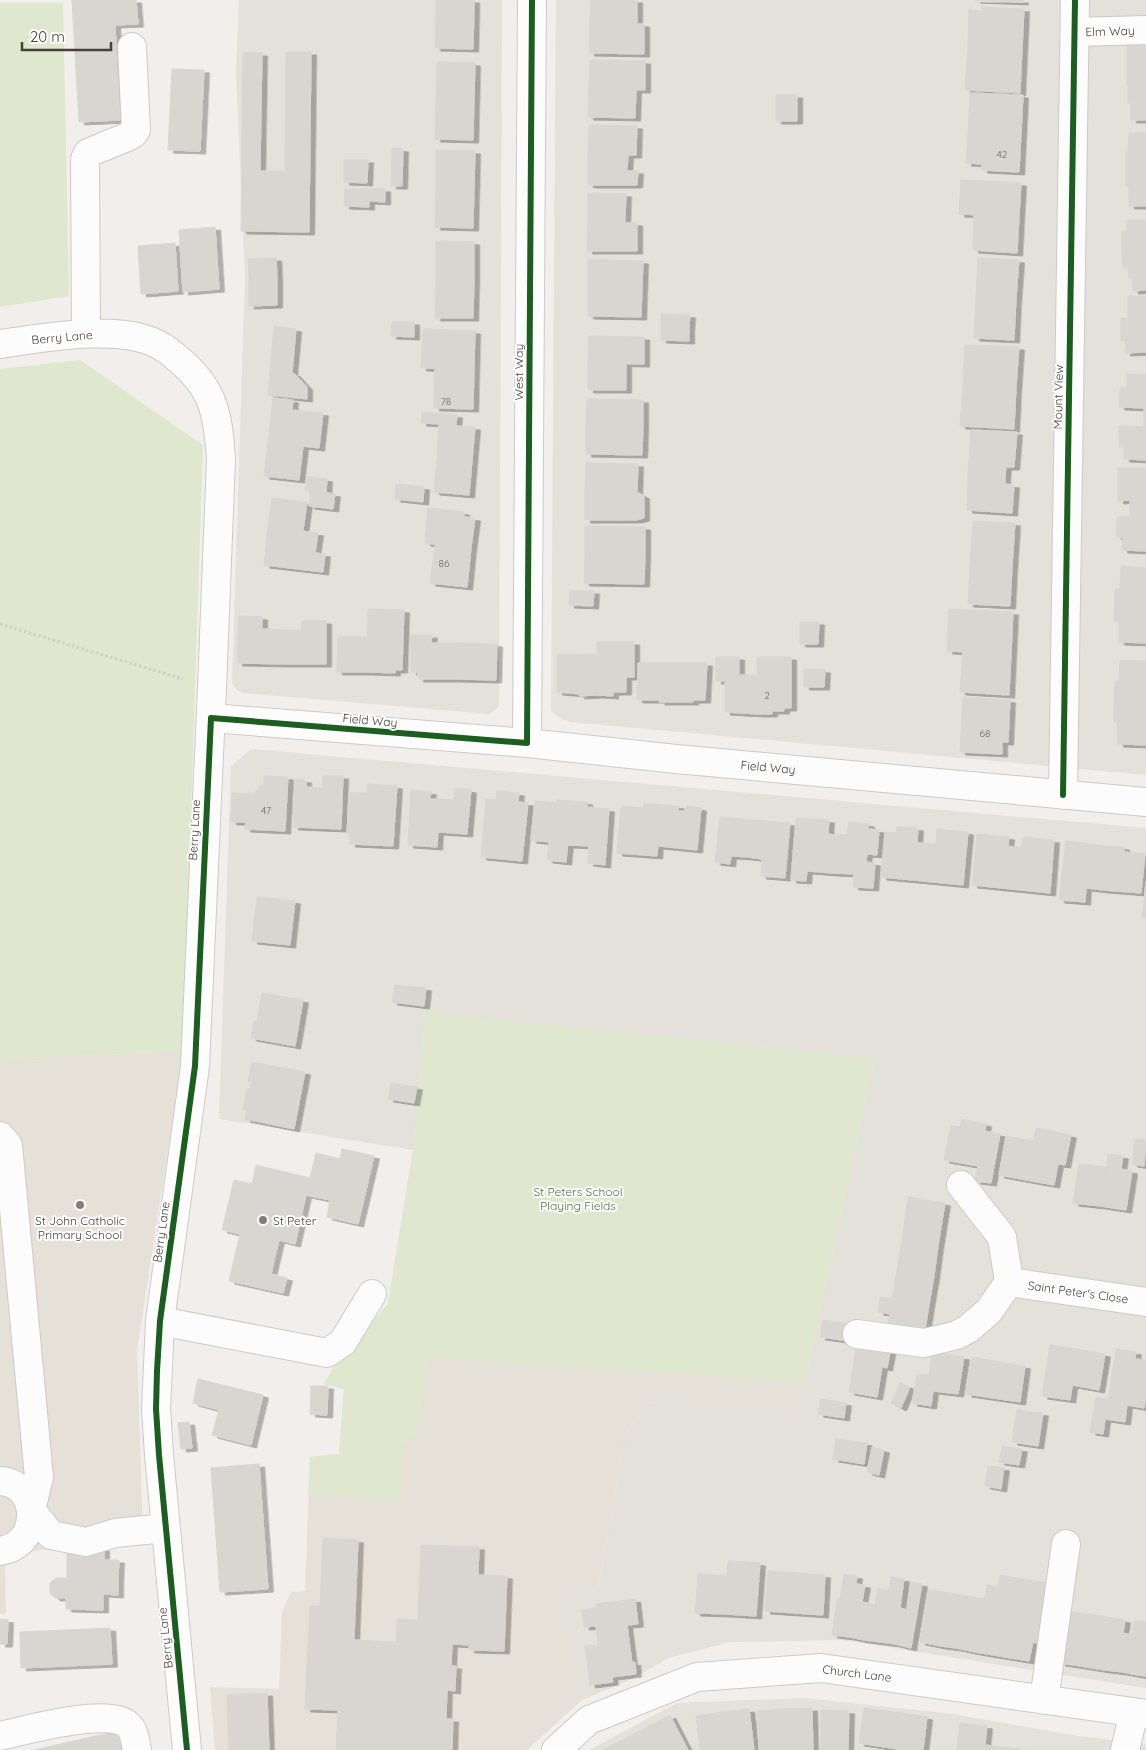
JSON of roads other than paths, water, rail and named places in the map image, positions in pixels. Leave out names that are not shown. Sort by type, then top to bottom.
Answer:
[{"type":"street","name":"West Way","points":[[527,743],[532,0]]},
{"type":"street","name":"Mount View","points":[[1063,795],[1075,0]]},
{"type":"street","name":"Elm Way","points":[[1074,32],[1146,30]]},
{"type":"street","points":[[86,333],[85,159],[88,153],[127,137],[136,130],[132,47]]},
{"type":"street","name":"Berry Lane","points":[[0,344],[86,333],[132,336],[156,343],[193,371],[206,389],[214,407],[219,432],[221,459],[195,1066],[160,1321],[156,1409],[165,1528],[187,1750]]},
{"type":"street","name":"Field Way","points":[[211,718],[527,743],[667,758],[1146,802]]},
{"type":"street","points":[[0,1136],[8,1145],[39,1477],[31,1510],[31,1527],[18,1545],[0,1551]]},
{"type":"street","points":[[857,1334],[924,1343],[957,1335],[968,1329],[989,1311],[1009,1282],[1002,1237],[961,1185]]},
{"type":"street","name":"Saint Peter's Close","points":[[1009,1282],[1146,1302]]},
{"type":"street","points":[[160,1321],[327,1353],[343,1342],[372,1294]]},
{"type":"street","points":[[0,1481],[15,1486],[23,1493],[31,1510],[51,1535],[86,1542],[115,1533],[165,1528]]},
{"type":"street","points":[[1044,1700],[1066,1544]]},
{"type":"street","name":"Church Lane","points":[[556,1750],[589,1720],[698,1677],[821,1668],[1140,1713]]},
{"type":"street","points":[[1125,1750],[1140,1713]]},
{"type":"street","points":[[0,1736],[87,1718],[118,1720],[128,1724],[134,1732],[137,1750]]},
{"type":"place","name":"St John Catholic Primary School","points":[[80,1205]]},
{"type":"place","name":"St Peter","points":[[263,1220]]},
{"type":"park label","name":"St Peters School Playing Fields","points":[[578,1198]]}]
